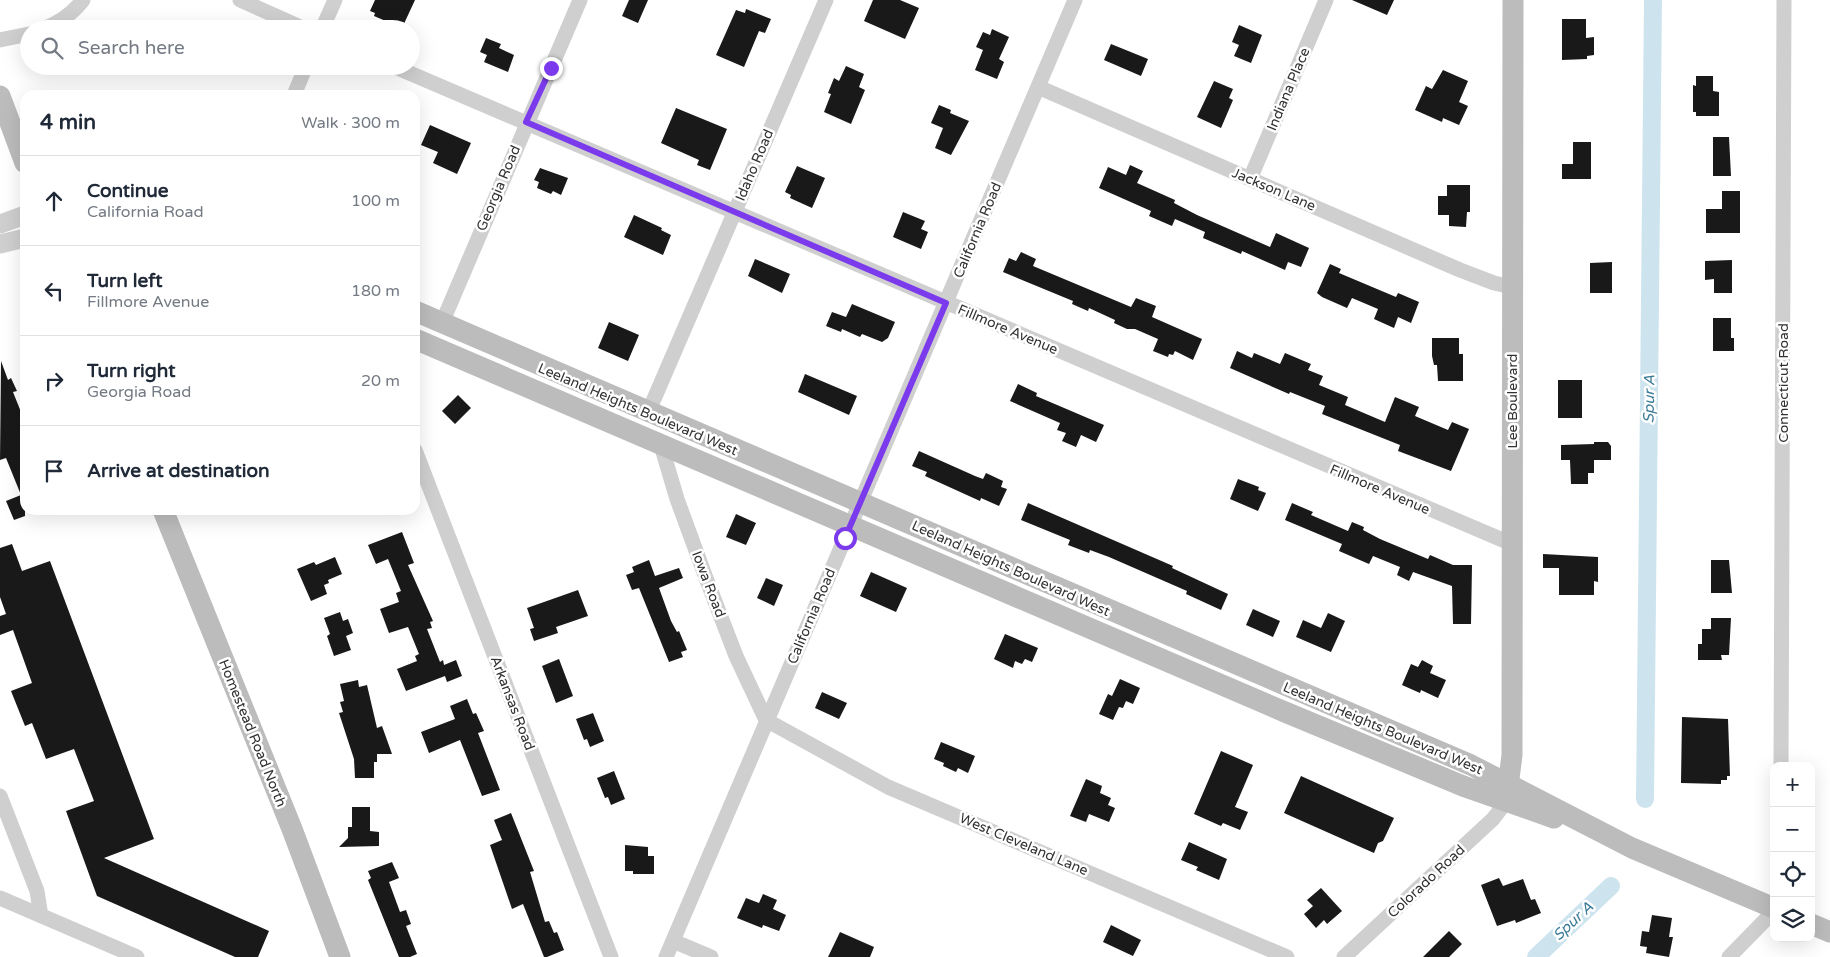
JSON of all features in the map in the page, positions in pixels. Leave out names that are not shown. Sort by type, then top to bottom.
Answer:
[{"type":"main road","name":"Lee Boulevard","points":[[1508,793],[1512,755],[1513,0]]},
{"type":"main road","points":[[0,96],[20,150]]},
{"type":"main road","name":"Leeland Heights Boulevard West","points":[[420,313],[648,413],[860,502],[1508,793],[1770,907]]},
{"type":"main road","name":"Leeland Heights Boulevard West","points":[[420,341],[1285,712],[1508,793]]},
{"type":"main road","name":"Homestead Road North","points":[[165,515],[292,829],[340,957]]},
{"type":"main road","points":[[1815,926],[1830,932]]},
{"type":"street","points":[[62,20],[76,10],[83,0]]},
{"type":"street","points":[[240,0],[285,20]]},
{"type":"street","points":[[326,20],[334,0]]},
{"type":"street","name":"Georgia Road","points":[[442,323],[526,122],[580,0]]},
{"type":"street","name":"Idaho Road","points":[[648,413],[826,0]]},
{"type":"street","name":"California Road","points":[[666,957],[1076,0]]},
{"type":"street","name":"Indiana Place","points":[[1250,179],[1326,0]]},
{"type":"street","name":"Connecticut Road","points":[[1781,762],[1784,0]]},
{"type":"street","points":[[0,40],[20,36]]},
{"type":"street","points":[[296,90],[302,75]]},
{"type":"street","name":"Fillmore Avenue","points":[[414,75],[1512,544]]},
{"type":"street","name":"Jackson Lane","points":[[1038,87],[1460,270],[1494,283],[1512,287]]},
{"type":"street","points":[[0,224],[20,217]]},
{"type":"street","points":[[0,244],[20,239]]},
{"type":"street","name":"Iowa Road","points":[[661,445],[676,499],[706,578],[736,656],[766,720]]},
{"type":"street","name":"Arkansas Road","points":[[420,463],[611,957]]},
{"type":"street","name":"West Cleveland Lane","points":[[766,720],[888,787],[1287,957]]},
{"type":"street","name":"Colorado Road","points":[[1344,957],[1493,819],[1508,793]]},
{"type":"street","points":[[0,796],[37,891],[41,916]]},
{"type":"street","points":[[0,898],[137,957]]},
{"type":"street","points":[[1729,957],[1770,913]]},
{"type":"street","points":[[673,941],[711,957]]},
{"type":"building","points":[[375,0],[415,0],[406,20],[383,20],[374,16],[375,13],[370,11]]},
{"type":"building","points":[[629,0],[648,0],[638,23],[622,16]]},
{"type":"building","points":[[873,0],[900,0],[919,8],[905,39],[864,21]]},
{"type":"building","points":[[1352,0],[1394,0],[1387,15]]},
{"type":"building","points":[[746,9],[771,19],[765,33],[759,31],[744,67],[716,55],[736,10],[745,13]]},
{"type":"building","points":[[1562,19],[1586,19],[1586,38],[1594,37],[1594,55],[1587,56],[1587,59],[1562,60]]},
{"type":"building","points":[[1239,25],[1262,35],[1251,63],[1234,56],[1239,45],[1232,42]]},
{"type":"building","points":[[992,29],[1009,37],[999,59],[1004,62],[997,79],[975,70],[983,50],[976,47],[983,32],[990,35]]},
{"type":"building","points":[[486,38],[501,44],[499,48],[514,55],[508,72],[484,62],[487,55],[480,52]]},
{"type":"building","points":[[1111,44],[1148,59],[1141,76],[1104,60]]},
{"type":"building","points":[[846,66],[864,74],[859,87],[865,90],[851,124],[824,112],[831,94],[828,93],[834,78],[839,81]]},
{"type":"building","points":[[1443,70],[1468,81],[1459,102],[1468,106],[1459,125],[1443,118],[1442,122],[1415,110],[1426,86],[1432,89]]},
{"type":"building","points":[[1696,76],[1713,76],[1713,91],[1719,92],[1719,116],[1696,116],[1696,112],[1693,112],[1693,85],[1696,86]]},
{"type":"building","points":[[1214,81],[1233,89],[1229,98],[1233,100],[1221,128],[1197,117]]},
{"type":"building","points":[[939,105],[951,110],[950,113],[969,121],[951,155],[935,148],[943,128],[931,123]]},
{"type":"building","points":[[676,108],[727,129],[710,170],[697,165],[699,160],[661,143]]},
{"type":"building","points":[[430,125],[471,143],[457,174],[433,163],[438,152],[421,145]]},
{"type":"building","points":[[1713,137],[1729,137],[1731,176],[1713,176]]},
{"type":"building","points":[[1573,142],[1591,142],[1591,179],[1562,179],[1562,164],[1573,164]]},
{"type":"building","points":[[1130,165],[1143,171],[1137,183],[1175,200],[1174,203],[1197,215],[1270,247],[1276,233],[1309,248],[1301,267],[1288,262],[1285,270],[1242,251],[1241,254],[1203,238],[1205,232],[1175,219],[1172,226],[1149,216],[1151,211],[1099,188],[1108,167],[1126,175]]},
{"type":"building","points":[[797,166],[825,178],[812,208],[790,198],[791,195],[785,192]]},
{"type":"building","points":[[540,168],[568,178],[561,195],[553,191],[551,194],[537,188],[539,182],[534,180]]},
{"type":"building","points":[[1447,185],[1470,185],[1470,212],[1467,212],[1466,227],[1449,226],[1449,215],[1438,215],[1438,196],[1447,196]]},
{"type":"building","points":[[1722,191],[1740,191],[1740,233],[1706,233],[1706,209],[1722,209]]},
{"type":"building","points":[[903,212],[925,221],[921,229],[928,232],[921,249],[893,237]]},
{"type":"building","points":[[634,215],[662,228],[661,230],[671,235],[663,255],[624,237]]},
{"type":"building","points":[[1021,252],[1036,259],[1033,266],[1131,307],[1136,298],[1156,306],[1152,317],[1202,339],[1193,360],[1175,351],[1173,355],[1169,354],[1168,357],[1153,351],[1158,339],[1135,329],[1127,329],[1114,323],[1115,320],[1089,308],[1088,311],[1072,304],[1073,301],[1003,272],[1009,258],[1016,261]]},
{"type":"building","points":[[755,259],[790,274],[782,293],[748,276]]},
{"type":"building","points":[[1732,260],[1732,293],[1714,293],[1714,279],[1705,280],[1705,261]]},
{"type":"building","points":[[1612,262],[1612,293],[1590,293],[1590,263]]},
{"type":"building","points":[[1330,264],[1341,269],[1339,273],[1396,297],[1398,293],[1419,302],[1411,323],[1398,317],[1394,328],[1374,319],[1378,309],[1352,298],[1347,308],[1322,297],[1317,293]]},
{"type":"building","points":[[852,304],[895,322],[888,338],[882,342],[862,334],[860,337],[842,329],[841,332],[826,326],[832,312],[846,317]]},
{"type":"building","points":[[1713,318],[1731,318],[1731,338],[1734,338],[1734,351],[1713,351]]},
{"type":"building","points":[[609,322],[639,335],[628,361],[598,348]]},
{"type":"building","points":[[1432,338],[1459,338],[1459,354],[1463,354],[1463,381],[1438,381],[1437,365],[1434,365],[1432,356]]},
{"type":"building","points":[[1237,351],[1252,358],[1254,353],[1280,364],[1285,353],[1311,364],[1308,370],[1323,376],[1319,385],[1348,397],[1345,405],[1385,422],[1395,397],[1419,407],[1415,416],[1448,430],[1452,422],[1469,429],[1451,471],[1398,451],[1400,445],[1322,414],[1325,406],[1290,392],[1289,394],[1230,368]]},
{"type":"building","points":[[1,361],[8,380],[11,378],[17,391],[13,392],[20,410],[20,493],[6,458],[0,460]]},
{"type":"building","points":[[805,374],[857,396],[849,415],[798,392]]},
{"type":"building","points":[[1558,380],[1582,380],[1582,418],[1558,418]]},
{"type":"building","points":[[1018,384],[1037,393],[1036,396],[1104,425],[1096,442],[1081,435],[1076,447],[1062,441],[1066,433],[1057,430],[1060,423],[1010,401]]},
{"type":"building","points":[[458,395],[471,408],[455,424],[442,411]]},
{"type":"building","points":[[1594,442],[1608,442],[1611,446],[1611,460],[1594,460],[1594,473],[1588,473],[1588,484],[1571,484],[1570,460],[1561,460],[1561,445],[1594,444]]},
{"type":"building","points":[[919,451],[983,479],[986,473],[1003,481],[1001,487],[1007,489],[999,506],[981,498],[980,501],[925,476],[927,472],[912,466]]},
{"type":"building","points":[[1238,479],[1259,487],[1258,490],[1266,493],[1258,511],[1230,499]]},
{"type":"building","points":[[20,495],[20,515],[25,516],[14,520],[6,501]]},
{"type":"building","points":[[1028,503],[1173,566],[1172,568],[1228,594],[1221,610],[1186,594],[1187,591],[1109,557],[1090,550],[1089,553],[1068,545],[1070,540],[1021,520]]},
{"type":"building","points":[[1292,503],[1313,512],[1311,515],[1348,531],[1352,522],[1364,527],[1363,530],[1380,539],[1428,559],[1430,555],[1453,565],[1472,565],[1471,624],[1453,624],[1452,586],[1413,572],[1409,581],[1397,575],[1400,567],[1373,556],[1369,564],[1339,551],[1342,544],[1285,520]]},
{"type":"building","points":[[736,514],[756,523],[746,545],[726,537]]},
{"type":"building","points":[[402,532],[414,563],[408,565],[433,621],[430,622],[432,628],[427,629],[440,662],[443,660],[444,665],[456,660],[462,676],[447,682],[445,676],[406,691],[397,669],[417,661],[415,656],[419,654],[408,627],[389,633],[380,609],[399,602],[396,593],[401,591],[388,559],[376,564],[368,545]]},
{"type":"building","points":[[12,544],[22,571],[50,561],[154,839],[104,858],[269,931],[258,957],[235,957],[97,896],[66,811],[94,801],[74,749],[46,759],[32,723],[25,726],[11,691],[32,683],[13,630],[0,635],[0,616],[6,614],[0,597],[0,548]]},
{"type":"building","points":[[1543,554],[1598,557],[1598,582],[1594,581],[1594,595],[1559,595],[1559,568],[1543,568]]},
{"type":"building","points":[[335,557],[342,574],[328,580],[329,583],[324,585],[327,594],[311,601],[297,569],[314,562],[316,565]]},
{"type":"building","points":[[649,560],[655,576],[679,568],[683,578],[659,588],[671,621],[677,632],[679,631],[687,650],[681,652],[683,657],[669,662],[639,588],[632,590],[626,575],[634,572],[632,567]]},
{"type":"building","points":[[1711,560],[1729,560],[1732,593],[1711,593]]},
{"type":"building","points":[[871,572],[907,588],[896,612],[860,596]]},
{"type":"building","points":[[766,578],[783,585],[774,606],[757,598]]},
{"type":"building","points":[[578,590],[588,616],[556,627],[558,633],[534,641],[530,629],[534,628],[527,608]]},
{"type":"building","points":[[1253,609],[1280,621],[1273,637],[1246,625]]},
{"type":"building","points":[[340,612],[343,621],[348,619],[353,633],[346,636],[351,650],[334,656],[327,636],[330,634],[324,618]]},
{"type":"building","points":[[1328,613],[1345,621],[1331,652],[1296,637],[1303,620],[1321,628]]},
{"type":"building","points":[[1711,618],[1731,618],[1729,655],[1721,655],[1722,660],[1698,660],[1698,644],[1702,644],[1702,629],[1711,629]]},
{"type":"building","points":[[1005,634],[1038,648],[1032,662],[1025,659],[1022,664],[1015,661],[1013,668],[994,659]]},
{"type":"building","points":[[559,659],[573,696],[556,703],[542,666]]},
{"type":"building","points":[[1422,660],[1433,666],[1430,673],[1446,680],[1438,698],[1421,690],[1420,693],[1402,685],[1411,664],[1418,667]]},
{"type":"building","points":[[1120,679],[1140,688],[1133,704],[1126,701],[1123,708],[1119,707],[1113,720],[1099,714],[1108,694],[1112,696]]},
{"type":"building","points":[[358,680],[359,687],[367,685],[377,728],[382,726],[392,754],[377,754],[377,762],[374,762],[374,778],[355,778],[354,759],[339,713],[343,712],[340,702],[344,701],[340,684]]},
{"type":"building","points":[[822,692],[847,703],[839,719],[815,708]]},
{"type":"building","points":[[467,699],[473,714],[476,713],[484,731],[478,733],[500,790],[482,796],[460,740],[429,753],[421,732],[455,719],[450,706]]},
{"type":"building","points":[[593,713],[604,741],[590,747],[587,739],[584,740],[576,719]]},
{"type":"building","points":[[1682,717],[1728,719],[1730,776],[1727,776],[1727,780],[1721,780],[1721,784],[1681,783]]},
{"type":"building","points":[[941,742],[975,756],[968,773],[958,768],[956,772],[943,766],[944,763],[934,759]]},
{"type":"building","points":[[1221,751],[1253,765],[1235,807],[1248,812],[1240,830],[1223,823],[1221,826],[1194,814]]},
{"type":"building","points":[[614,771],[625,799],[611,805],[608,797],[605,798],[597,778]]},
{"type":"building","points":[[1301,776],[1394,818],[1383,841],[1378,843],[1374,853],[1284,813]]},
{"type":"building","points":[[1086,779],[1102,786],[1100,793],[1111,798],[1108,805],[1115,808],[1109,822],[1089,814],[1086,822],[1070,816]]},
{"type":"building","points":[[352,807],[370,807],[370,831],[379,832],[379,846],[339,847],[348,838],[348,827],[352,827]]},
{"type":"building","points":[[511,813],[534,871],[530,872],[545,922],[549,921],[554,933],[557,932],[564,950],[547,957],[544,957],[523,904],[512,909],[490,845],[502,840],[494,820]]},
{"type":"building","points":[[1189,842],[1227,859],[1219,880],[1196,870],[1198,867],[1181,860]]},
{"type":"building","points":[[625,845],[648,847],[648,856],[654,856],[654,874],[633,874],[633,871],[625,871]]},
{"type":"building","points":[[392,862],[399,878],[389,882],[400,912],[406,910],[411,924],[406,926],[417,954],[410,957],[399,957],[368,880],[371,878],[368,871]]},
{"type":"building","points":[[1499,878],[1503,886],[1523,879],[1531,900],[1535,899],[1541,913],[1516,923],[1515,920],[1497,926],[1481,885]]},
{"type":"building","points":[[1321,888],[1342,911],[1327,924],[1324,920],[1316,928],[1304,914],[1313,906],[1307,900]]},
{"type":"building","points":[[763,894],[777,900],[773,909],[786,915],[779,931],[763,925],[762,928],[737,918],[746,898],[759,903]]},
{"type":"building","points":[[1652,915],[1672,918],[1669,937],[1673,937],[1669,957],[1646,953],[1647,947],[1640,946],[1642,931],[1649,932]]},
{"type":"building","points":[[1111,925],[1141,940],[1133,956],[1103,942]]},
{"type":"building","points":[[1449,931],[1462,944],[1449,957],[1423,957]]},
{"type":"building","points":[[840,932],[874,947],[870,957],[828,957]]},
{"type":"waterway","name":"Spur A","points":[[1645,799],[1653,0]]},
{"type":"waterway","name":"Spur A","points":[[1536,957],[1611,886]]},
{"type":"route","points":[[551,68],[526,122],[946,303],[845,538]]}]
